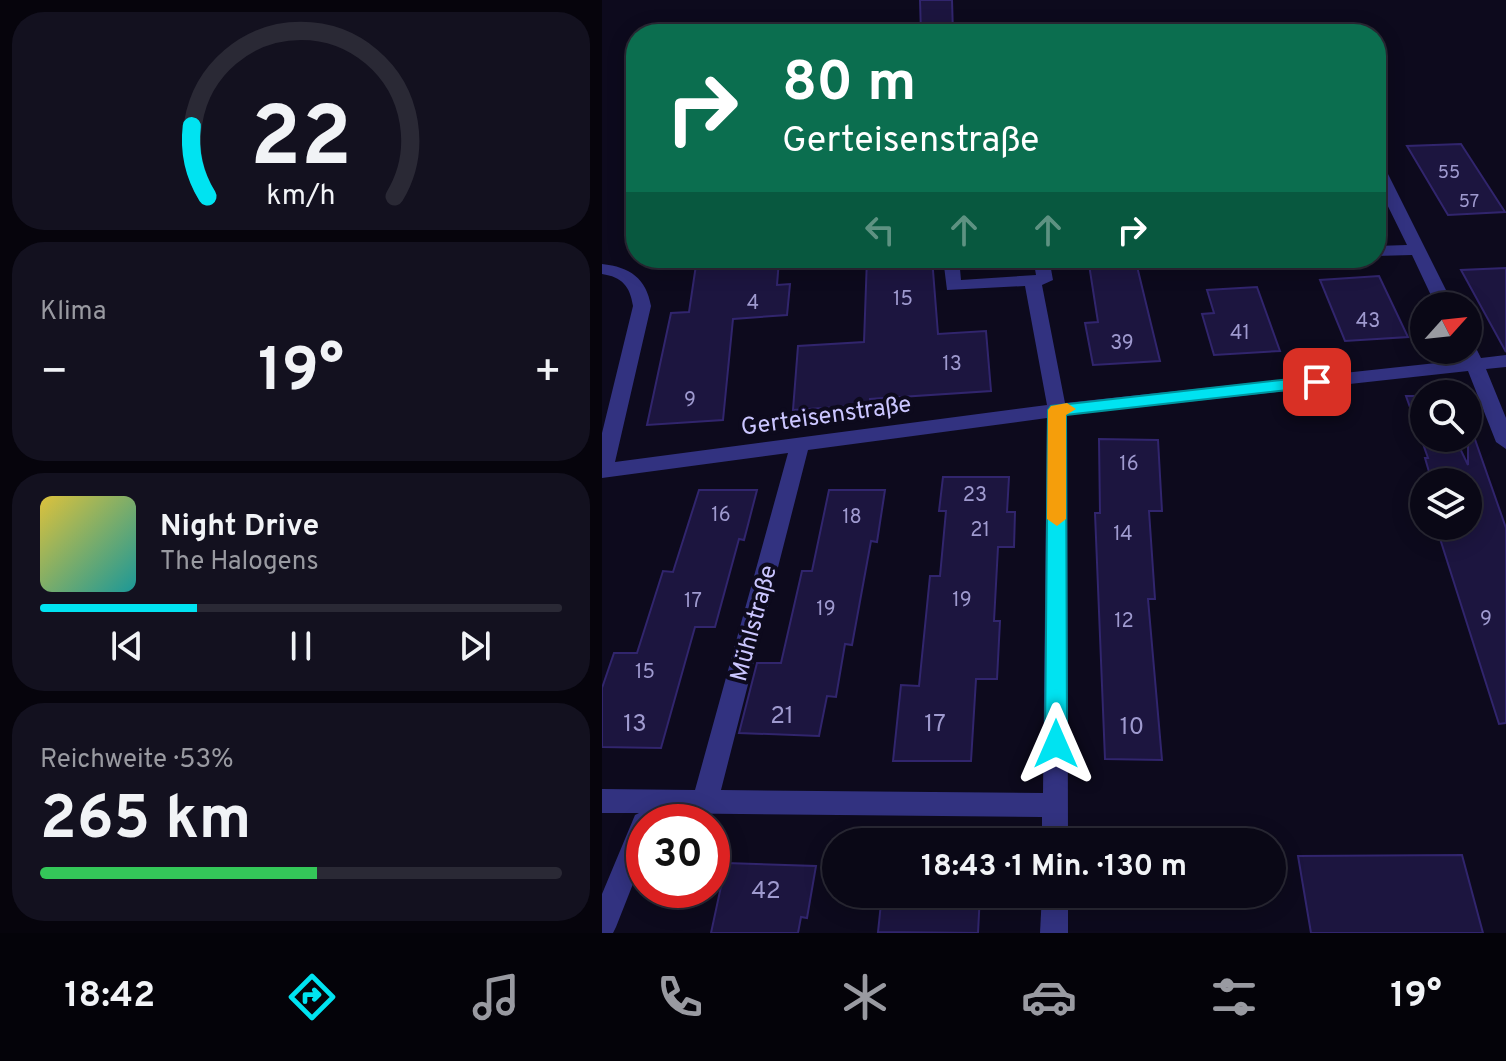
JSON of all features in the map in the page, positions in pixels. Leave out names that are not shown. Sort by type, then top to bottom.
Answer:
[{"type":"street","points":[[1386,204],[1438,292]]},
{"type":"street","points":[[1386,251],[1415,250]]},
{"type":"street","points":[[952,268],[953,286],[1045,280],[1043,268]]},
{"type":"street","points":[[602,269],[617,270],[634,279],[642,306],[602,470]]},
{"type":"street","points":[[1033,281],[1057,410],[1055,828]]},
{"type":"street","name":"Gerteisenstraße","points":[[1482,357],[1506,361]]},
{"type":"street","name":"Gerteisenstraße","points":[[602,470],[1411,364]]},
{"type":"street","points":[[1475,364],[1506,442]]},
{"type":"street","name":"Mühlstraße","points":[[705,802],[800,444]]},
{"type":"street","points":[[602,801],[626,808]]},
{"type":"street","points":[[696,804],[1056,805]]},
{"type":"street","points":[[602,927],[626,867]]},
{"type":"street","points":[[1054,933],[1055,908]]},
{"type":"building","points":[[920,0],[952,0],[953,24],[921,24]]},
{"type":"building","points":[[1461,144],[1505,212],[1448,215],[1407,146]]},
{"type":"building","points":[[696,268],[778,268],[777,285],[790,284],[787,315],[733,319],[723,420],[647,425],[671,313],[689,312]]},
{"type":"building","points":[[867,268],[933,268],[938,334],[986,331],[991,391],[870,399],[870,405],[793,410],[798,346],[864,342]]},
{"type":"building","points":[[1090,268],[1137,268],[1160,361],[1093,365],[1085,323],[1098,322]]},
{"type":"building","points":[[1506,268],[1506,352],[1482,308],[1482,292],[1473,292],[1461,270]]},
{"type":"building","points":[[1379,276],[1408,337],[1345,341],[1320,280]]},
{"type":"building","points":[[1257,287],[1280,351],[1214,355],[1202,314],[1214,313],[1207,290]]},
{"type":"building","points":[[1099,439],[1158,440],[1162,511],[1149,511],[1155,599],[1148,599],[1162,760],[1105,759],[1095,513],[1100,513]]},
{"type":"building","points":[[1426,452],[1462,452],[1468,465],[1468,452],[1479,452],[1506,528],[1506,723],[1499,724],[1440,540],[1482,540],[1482,468],[1428,468],[1425,458],[1428,458]]},
{"type":"building","points":[[943,477],[1009,477],[1007,512],[1015,512],[1014,547],[998,547],[994,621],[1000,621],[997,679],[976,679],[971,761],[893,761],[901,685],[919,686],[930,576],[940,576],[946,511],[939,511]]},
{"type":"building","points":[[699,490],[757,490],[744,540],[739,539],[715,627],[695,627],[661,748],[602,747],[602,688],[614,653],[637,653],[663,571],[673,572]]},
{"type":"building","points":[[829,490],[885,490],[877,542],[871,541],[852,645],[845,644],[836,697],[827,696],[819,736],[739,733],[757,663],[781,663],[802,571],[812,571]]},
{"type":"building","points":[[1462,855],[1483,933],[1311,933],[1298,856]]},
{"type":"building","points":[[730,863],[816,866],[807,918],[801,917],[798,933],[711,933],[716,908],[730,908]]},
{"type":"building","points":[[881,908],[979,908],[978,933],[878,932]]},
{"type":"slow traffic","points":[[1057,519],[1057,410],[1067,409]]},
{"type":"route","points":[[1056,744],[1057,410],[1317,382]]}]
